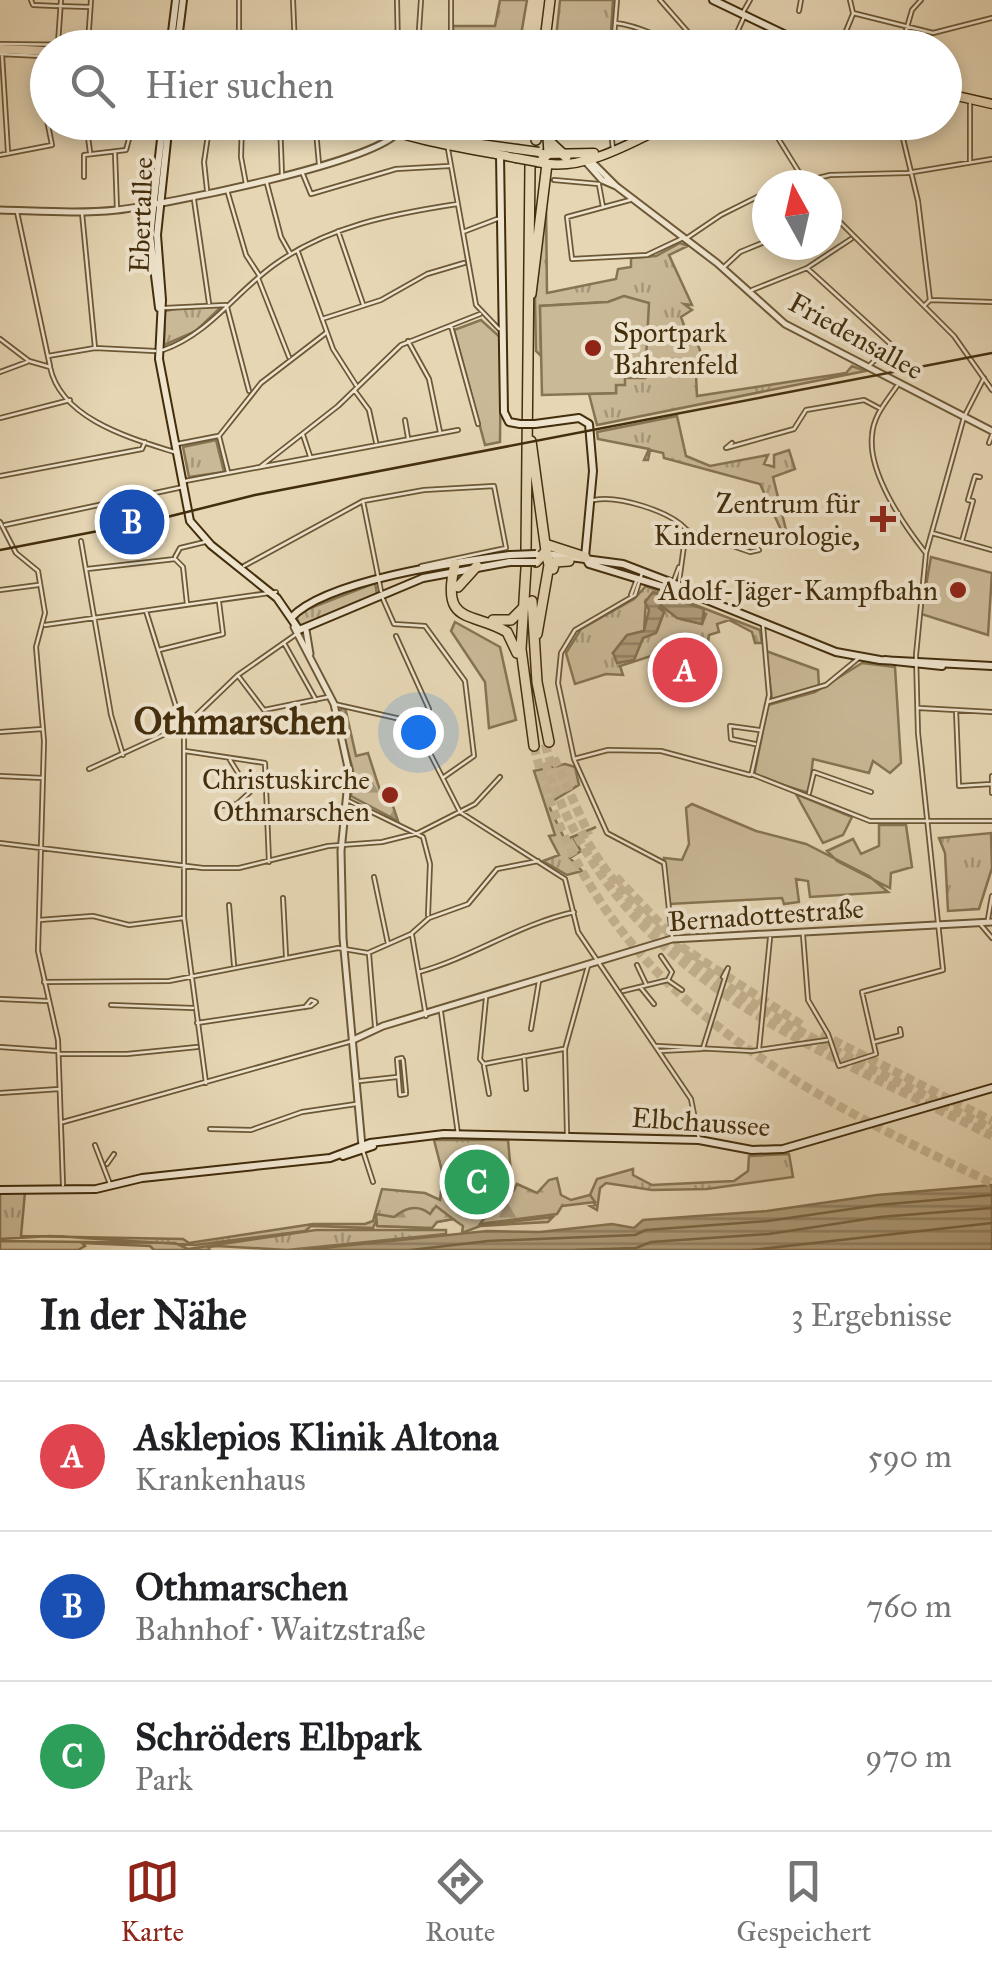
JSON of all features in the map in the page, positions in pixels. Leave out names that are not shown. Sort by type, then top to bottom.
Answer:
[{"type":"highway","points":[[550,30],[553,0]]},
{"type":"highway","points":[[545,590],[538,555],[530,301],[542,161],[550,142],[570,157]]},
{"type":"highway","points":[[530,301],[542,185],[547,172],[542,161]]},
{"type":"highway","points":[[542,161],[538,555],[531,676],[542,744]]},
{"type":"highway","points":[[532,429],[538,555],[527,604],[523,670],[528,710],[542,744]]},
{"type":"highway","points":[[538,555],[551,549],[585,557]]},
{"type":"highway","points":[[535,646],[554,563],[569,561]]},
{"type":"highway","points":[[437,574],[455,574],[477,566]]},
{"type":"highway","points":[[455,574],[462,607],[480,618],[508,621],[527,604]]},
{"type":"highway","points":[[455,574],[460,613],[510,635],[523,670]]},
{"type":"highway","points":[[532,619],[542,744]]},
{"type":"main road","points":[[175,30],[179,0]]},
{"type":"main road","points":[[713,0],[772,30]]},
{"type":"main road","points":[[0,50],[30,52]]},
{"type":"main road","points":[[962,97],[992,104]]},
{"type":"main road","name":"Ebertallee","points":[[164,140],[155,205],[158,352],[190,521],[207,540]]},
{"type":"main road","points":[[451,140],[500,155],[516,154]]},
{"type":"main road","points":[[451,140],[542,161],[587,158],[632,140]]},
{"type":"main road","points":[[500,155],[505,282],[504,412],[509,422],[532,429],[579,418],[589,422],[594,458],[585,557],[588,564],[604,568]]},
{"type":"main road","points":[[542,161],[587,158]]},
{"type":"main road","points":[[207,540],[274,593],[296,623]]},
{"type":"main road","points":[[207,540],[274,593],[296,623]]},
{"type":"main road","points":[[296,623],[378,579],[407,572],[455,574],[508,555]]},
{"type":"main road","points":[[455,574],[508,555],[538,555],[642,574]]},
{"type":"main road","points":[[585,557],[674,585],[808,644],[884,660],[992,666]]},
{"type":"main road","points":[[296,623],[437,574]]},
{"type":"main road","name":"Elbchaussee","points":[[0,1190],[111,1186],[142,1178],[330,1158],[398,1138],[458,1134],[699,1140],[756,1151],[801,1147],[992,1088]]},
{"type":"street","points":[[31,0],[33,5],[90,7]]},
{"type":"street","points":[[58,30],[61,0]]},
{"type":"street","points":[[89,30],[91,0]]},
{"type":"street","points":[[238,0],[238,30]]},
{"type":"street","points":[[293,0],[294,30]]},
{"type":"street","points":[[398,0],[398,30]]},
{"type":"street","points":[[419,30],[421,0]]},
{"type":"street","points":[[450,30],[451,0]]},
{"type":"street","points":[[615,30],[617,0]]},
{"type":"street","points":[[660,0],[687,30]]},
{"type":"street","points":[[737,30],[750,0]]},
{"type":"street","points":[[799,10],[802,0]]},
{"type":"street","points":[[846,30],[853,13],[850,0]]},
{"type":"street","points":[[906,28],[921,0]]},
{"type":"street","points":[[853,13],[917,30]]},
{"type":"street","points":[[945,30],[992,18]]},
{"type":"street","points":[[616,23],[634,24],[645,30]]},
{"type":"street","points":[[8,154],[0,50],[30,47]]},
{"type":"street","points":[[970,163],[972,100]]},
{"type":"street","points":[[0,155],[52,148],[51,140]]},
{"type":"street","points":[[88,140],[90,154]]},
{"type":"street","points":[[84,177],[84,155],[129,148],[128,140]]},
{"type":"street","points":[[207,140],[204,162],[208,193]]},
{"type":"street","points":[[241,140],[246,184]]},
{"type":"street","points":[[281,140],[282,175]]},
{"type":"street","points":[[317,140],[320,165]]},
{"type":"street","points":[[0,210],[82,212],[155,205],[320,165],[380,146],[387,140]]},
{"type":"street","points":[[451,140],[457,204],[480,314],[500,329]]},
{"type":"street","points":[[612,140],[613,148]]},
{"type":"street","points":[[779,140],[797,170]]},
{"type":"street","points":[[904,140],[912,172],[930,300]]},
{"type":"street","points":[[115,151],[117,210]]},
{"type":"street","name":"Friedensallee","points":[[587,158],[602,180],[616,186],[723,268],[795,330],[992,433]]},
{"type":"street","points":[[842,175],[912,172],[992,159]]},
{"type":"street","points":[[302,170],[311,194],[396,169],[451,163]]},
{"type":"street","points":[[266,179],[280,237],[291,254]]},
{"type":"street","points":[[554,180],[602,180],[604,208]]},
{"type":"street","points":[[227,188],[247,258],[259,277],[290,358]]},
{"type":"street","points":[[193,197],[209,303]]},
{"type":"street","points":[[631,198],[567,217],[570,256],[576,261],[650,255],[752,199]]},
{"type":"street","points":[[48,356],[95,348],[158,352],[191,338],[259,277],[298,250],[338,231],[385,216],[457,204]]},
{"type":"street","points":[[17,210],[50,367],[70,400],[90,421],[146,442],[177,448],[219,436],[250,394],[290,358],[326,334]]},
{"type":"street","points":[[82,212],[95,348]]},
{"type":"street","points":[[462,233],[498,218]]},
{"type":"street","points":[[842,226],[954,336],[992,390]]},
{"type":"street","points":[[338,231],[364,305]]},
{"type":"street","points":[[750,291],[806,268],[853,238]]},
{"type":"street","points":[[723,268],[740,252],[752,247]]},
{"type":"street","points":[[298,250],[326,334],[369,410],[377,446]]},
{"type":"street","points":[[322,319],[364,305],[426,274],[467,263]]},
{"type":"street","points":[[806,268],[898,354],[876,359],[868,368]]},
{"type":"street","points":[[923,307],[930,300],[992,302]]},
{"type":"street","points":[[160,309],[209,303],[227,306]]},
{"type":"street","points":[[227,306],[250,394]]},
{"type":"street","points":[[260,467],[408,341],[480,314]]},
{"type":"street","points":[[450,324],[478,424]]},
{"type":"street","points":[[0,339],[29,362],[50,367]]},
{"type":"street","points":[[408,341],[429,379],[440,433]]},
{"type":"street","points":[[0,372],[29,362]]},
{"type":"street","points":[[803,930],[808,1000],[838,1066],[874,1058],[862,992],[943,970],[926,822],[916,663],[926,554],[964,417],[984,378]]},
{"type":"street","points":[[898,384],[880,409],[872,435],[876,464],[926,554]]},
{"type":"street","points":[[0,418],[70,400]]},
{"type":"street","points":[[732,443],[794,429],[806,410],[864,400],[880,409]]},
{"type":"street","points":[[404,420],[409,439]]},
{"type":"street","points":[[63,1188],[58,1052],[43,982],[38,920],[44,848],[43,729],[36,651],[43,624],[41,584],[35,566],[18,555],[1,524],[228,473],[458,430]]},
{"type":"street","points":[[989,443],[992,433]]},
{"type":"street","points":[[302,434],[310,459]]},
{"type":"street","points":[[219,436],[228,473]]},
{"type":"street","points":[[0,476],[142,449],[146,442]]},
{"type":"street","points":[[962,541],[973,501],[968,500],[971,488],[975,476],[980,477]]},
{"type":"street","points":[[244,566],[363,501],[424,490],[494,486],[508,555],[407,572]]},
{"type":"street","points":[[590,504],[601,498],[643,508],[678,521],[686,530],[742,549]]},
{"type":"street","points":[[363,501],[390,618],[398,626],[425,626],[465,682],[474,756],[442,778]]},
{"type":"street","points":[[674,585],[686,530]]},
{"type":"street","points":[[932,532],[992,550]]},
{"type":"street","points":[[174,559],[180,548],[207,540]]},
{"type":"street","points":[[80,541],[110,715],[123,756]]},
{"type":"street","points":[[86,569],[174,559],[182,566],[188,605]]},
{"type":"street","points":[[642,574],[629,599],[584,621],[561,652],[558,683],[574,759],[606,834],[664,863],[672,939]]},
{"type":"street","points":[[0,590],[41,584]]},
{"type":"street","points":[[43,624],[274,593]]},
{"type":"street","points":[[158,650],[223,634],[219,601]]},
{"type":"street","points":[[146,612],[182,726],[184,918],[206,1083]]},
{"type":"street","points":[[89,769],[182,726],[284,641],[296,623]]},
{"type":"street","points":[[296,623],[334,704],[350,772],[342,846],[344,947],[362,1147],[373,1182]]},
{"type":"street","points":[[296,623],[310,657]]},
{"type":"street","points":[[752,774],[766,702],[763,625]]},
{"type":"street","points":[[396,636],[430,709],[416,724]]},
{"type":"street","points":[[284,641],[316,700]]},
{"type":"street","points":[[766,702],[820,688],[844,675],[860,657]]},
{"type":"street","points":[[238,676],[264,710],[329,696]]},
{"type":"street","points":[[334,704],[416,724]]},
{"type":"street","points":[[917,708],[992,712]]},
{"type":"street","points":[[956,710],[959,786],[990,784]]},
{"type":"street","points":[[416,724],[460,812],[565,878],[580,935],[622,991],[692,1099],[699,1140]]},
{"type":"street","points":[[758,744],[732,739],[729,732],[732,725],[760,730]]},
{"type":"street","points":[[0,732],[43,729]]},
{"type":"street","points":[[574,759],[608,750],[647,750],[698,757],[870,821],[992,821]]},
{"type":"street","points":[[184,751],[265,763],[269,862]]},
{"type":"street","points":[[221,806],[237,804],[250,792],[230,758]]},
{"type":"street","points":[[809,796],[814,772],[871,792]]},
{"type":"street","points":[[0,776],[44,778]]},
{"type":"street","points":[[992,776],[992,793]]},
{"type":"street","points":[[0,843],[230,869],[418,833],[476,803],[500,777]]},
{"type":"street","points":[[347,801],[418,833],[425,840],[430,864],[429,918]]},
{"type":"street","points":[[43,982],[160,982],[344,947],[368,952],[411,934],[429,918],[468,904],[497,869],[538,861]]},
{"type":"street","points":[[374,877],[388,944]]},
{"type":"street","points":[[992,896],[982,931],[992,938]]},
{"type":"street","points":[[283,898],[286,957]]},
{"type":"street","points":[[229,905],[234,967]]},
{"type":"street","points":[[419,972],[462,960],[518,931],[574,912]]},
{"type":"street","points":[[38,920],[93,916],[128,925],[184,918]]},
{"type":"street","name":"Bernadottestraße","points":[[63,1122],[340,1046],[376,1029],[672,939],[987,922]]},
{"type":"street","points":[[759,1050],[771,932]]},
{"type":"street","points":[[411,934],[426,1016]]},
{"type":"street","points":[[368,952],[376,1029]]},
{"type":"street","points":[[661,956],[672,972],[668,980]]},
{"type":"street","points":[[567,1137],[564,1049],[587,964]]},
{"type":"street","points":[[637,965],[654,1004]]},
{"type":"street","points":[[659,1052],[702,1048],[709,1041],[724,976]]},
{"type":"street","points":[[531,1029],[540,980]]},
{"type":"street","points":[[622,991],[668,980],[682,990]]},
{"type":"street","points":[[0,998],[49,1001]]},
{"type":"street","points":[[486,998],[480,1059],[488,1094]]},
{"type":"street","points":[[111,1005],[193,1008]]},
{"type":"street","points":[[196,1024],[305,1007]]},
{"type":"street","points":[[441,1012],[458,1134]]},
{"type":"street","points":[[874,1042],[895,1036]]},
{"type":"street","points":[[655,1046],[759,1050],[828,1040]]},
{"type":"street","points":[[0,1047],[127,1054],[200,1046]]},
{"type":"street","points":[[484,1064],[564,1049]]},
{"type":"street","points":[[524,1056],[526,1089]]},
{"type":"street","points":[[402,1058],[406,1094],[400,1095],[398,1077],[397,1059],[402,1058]]},
{"type":"street","points":[[356,1082],[398,1077]]},
{"type":"street","points":[[0,1093],[61,1089]]},
{"type":"street","points":[[210,1129],[251,1130],[302,1112],[358,1104]]},
{"type":"street","points":[[95,1145],[111,1186]]},
{"type":"street","points":[[106,1165],[114,1154]]},
{"type":"green space","points":[[500,0],[527,0],[522,30],[453,30],[453,26],[495,26]]},
{"type":"green space","points":[[560,0],[613,0],[611,30],[557,30]]},
{"type":"green space","points":[[546,202],[547,293],[616,279],[618,269],[631,267],[631,258],[656,256],[680,243],[688,246],[669,255],[692,305],[684,304],[692,310],[681,317],[686,331],[682,338],[697,343],[707,367],[704,375],[696,375],[697,396],[846,373],[852,366],[865,371],[597,425],[589,394],[616,393],[616,385],[625,378],[635,300],[624,296],[608,302],[540,306],[541,356],[536,351],[535,299]]},
{"type":"green space","name":"Sportpark Bahrenfeld","points":[[624,296],[649,303],[645,378],[625,378],[625,385],[616,385],[616,393],[542,395],[540,306],[608,302]]},
{"type":"green space","points":[[196,305],[222,306],[196,331],[164,345],[165,311]]},
{"type":"green space","points":[[481,320],[501,338],[500,442],[485,445],[454,330]]},
{"type":"green space","points":[[677,416],[686,456],[710,466],[768,455],[764,464],[774,467],[774,455],[789,450],[795,469],[773,477],[786,530],[782,532],[760,484],[664,458],[663,453],[650,450],[648,460],[644,460],[649,449],[598,439],[597,432]]},
{"type":"green space","points":[[216,440],[224,472],[189,477],[183,447]]},
{"type":"green space","name":"Adolf-Jäger-Kampfbahn","points":[[931,557],[992,573],[988,635],[921,614]]},
{"type":"green space","points":[[375,583],[377,594],[301,628],[295,614]]},
{"type":"green space","points":[[646,586],[760,630],[762,643],[755,643],[752,632],[729,620],[717,624],[719,632],[709,635],[707,650],[688,652],[671,664],[668,656],[656,660],[654,655],[620,666],[623,675],[606,674],[575,684],[566,653],[581,629],[634,599]],"holes":[[[646,600],[706,614],[702,624],[681,619],[659,605],[664,612],[657,631],[643,638],[634,659],[613,653],[627,635],[644,631]]]},
{"type":"green space","points":[[455,622],[500,647],[516,720],[489,728],[485,682],[451,631]]},
{"type":"green space","points":[[766,651],[818,670],[819,686],[772,700]]},
{"type":"green space","points":[[862,663],[895,667],[901,763],[890,773],[873,761],[869,773],[813,759],[809,793],[754,776],[768,705],[815,692]]},
{"type":"green space","points":[[345,707],[356,756],[368,753],[383,800],[393,806],[398,821],[351,796],[353,770],[337,712]]},
{"type":"green space","points":[[565,764],[575,767],[579,785],[548,804],[565,840],[596,827],[574,839],[581,851],[570,858],[582,871],[567,875],[543,861],[559,855],[549,836],[555,835],[534,771]]},
{"type":"green space","points":[[796,794],[852,817],[843,835],[823,843]]},
{"type":"green space","points":[[692,804],[756,831],[806,844],[869,876],[888,892],[810,897],[808,881],[796,879],[799,902],[784,904],[782,898],[669,904],[664,858],[682,860],[689,844],[686,808]]},
{"type":"green space","points":[[879,825],[906,825],[912,867],[891,873],[890,888],[837,861],[827,851],[853,839],[861,854],[879,846]]},
{"type":"green space","points":[[991,833],[992,868],[979,909],[948,911],[945,853],[939,838]]},
{"type":"green space","points":[[434,1140],[508,1140],[513,1195],[490,1209],[480,1225],[553,1217],[548,1222],[480,1226],[462,1233],[463,1226],[453,1219],[437,1222],[432,1228],[378,1226],[376,1221],[373,1228],[311,1226],[305,1231],[195,1245],[62,1237],[183,1239],[189,1243],[313,1224],[365,1224],[373,1221],[382,1189],[425,1193],[440,1200],[443,1175]]},
{"type":"green space","points":[[789,1154],[793,1177],[707,1189],[652,1190],[606,1183],[600,1188],[597,1210],[590,1206],[595,1205],[590,1195],[597,1179],[633,1169],[633,1175],[652,1185],[734,1181],[748,1171],[749,1156]]},
{"type":"green space","points":[[557,1178],[561,1195],[571,1200],[590,1195],[595,1202],[562,1206],[557,1214],[480,1224],[517,1184],[537,1193],[549,1180]]},
{"type":"green space","points":[[25,1192],[21,1236],[43,1236],[0,1239],[0,1194]]},
{"type":"green space","points":[[436,1206],[453,1219],[437,1222],[432,1228],[377,1226],[376,1214],[394,1217],[416,1208],[430,1214]]},
{"type":"green space","points":[[316,1230],[446,1230],[446,1234],[287,1250],[217,1246],[208,1247],[210,1250],[154,1250],[150,1246],[82,1243],[85,1246],[78,1250],[0,1250],[0,1241],[175,1243],[188,1249]]},
{"type":"water","points":[[653,592],[704,609],[702,624],[677,618],[661,605],[659,608],[664,612],[656,633],[643,638],[634,660],[617,663],[613,653],[627,635],[644,631],[649,610],[645,602]]},
{"type":"water","points":[[992,1185],[992,1250],[303,1250],[487,1231],[540,1232],[612,1224],[634,1228],[643,1220],[767,1211],[877,1195]]},
{"type":"tunnel","points":[[545,744],[552,767]]},
{"type":"tunnel","points":[[534,746],[561,830],[601,902],[650,964],[708,1018],[773,1066],[843,1108],[992,1183]]},
{"type":"tunnel","points":[[554,758],[589,835]]},
{"type":"tunnel","points":[[545,762],[577,836],[619,899],[669,951],[726,995],[788,1033],[992,1136]]},
{"type":"tunnel","points":[[581,831],[618,885],[661,932],[710,973],[818,1041],[992,1129]]},
{"type":"tunnel","points":[[616,877],[683,948],[802,1025]]},
{"type":"tunnel","points":[[821,1034],[992,1121]]},
{"type":"tram line","points":[[0,550],[155,520],[255,495],[992,353]]},
{"type":"place","name":"Sportpark Bahrenfeld","points":[[593,348]]},
{"type":"place","name":"Zentrum für Kinderneurologie,","points":[[883,519]]},
{"type":"place","name":"Othmarschen","points":[[132,522]]},
{"type":"place","name":"Adolf-Jäger-Kampfbahn","points":[[958,590]]},
{"type":"place","name":"Asklepios Klinik Altona","points":[[685,670]]},
{"type":"place","name":"Christuskirche Othmarschen","points":[[390,795]]},
{"type":"place","name":"Schröders Elbpark","points":[[477,1182]]},
{"type":"district","name":"Othmarschen","points":[[240,721]]}]
